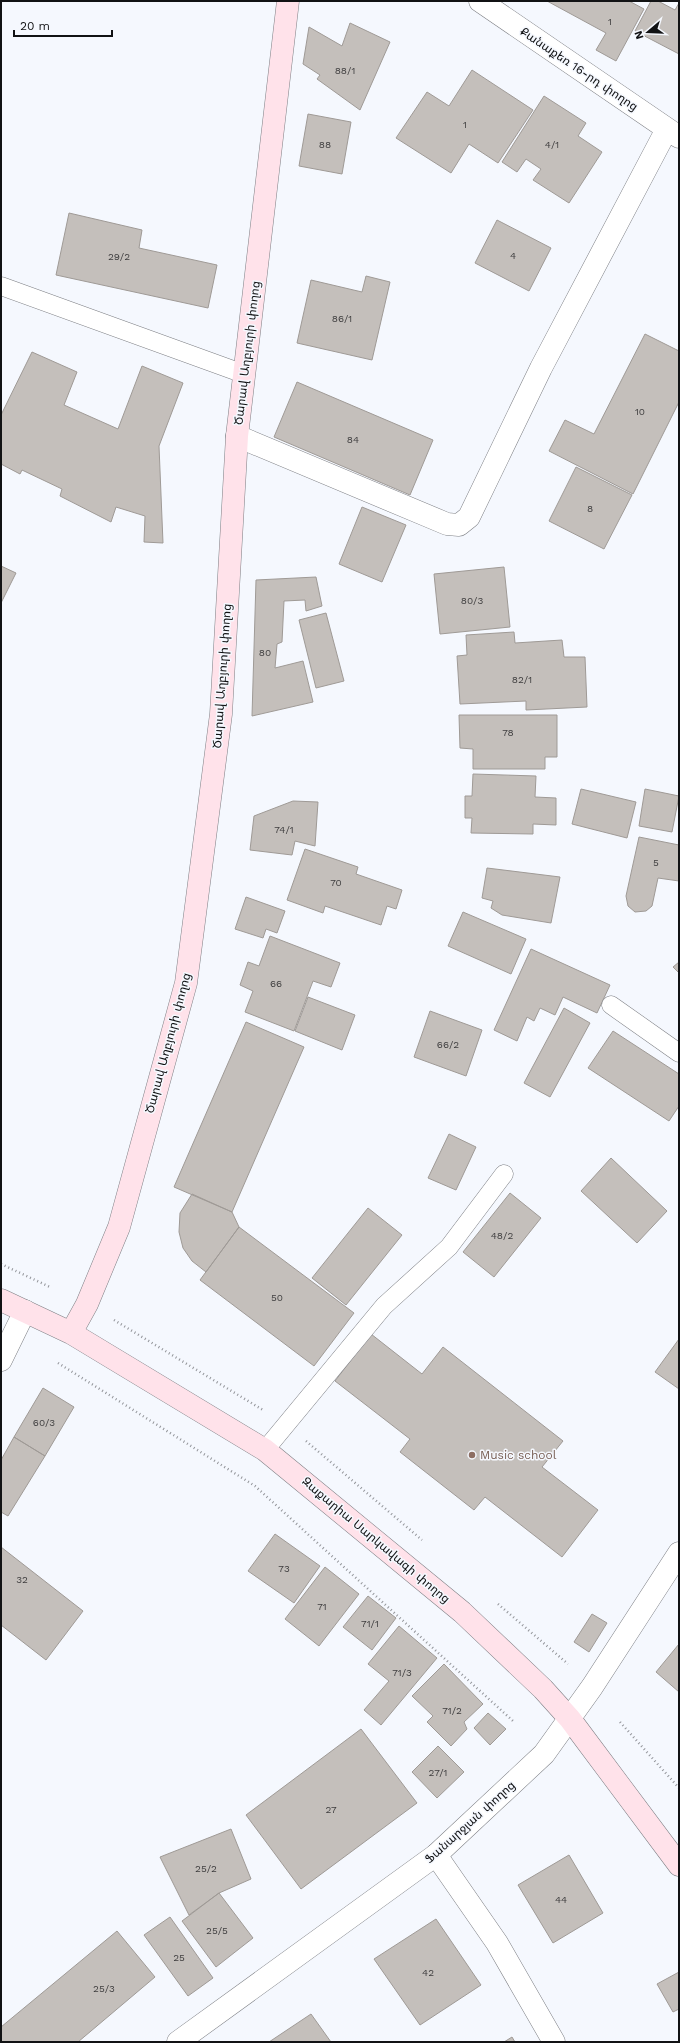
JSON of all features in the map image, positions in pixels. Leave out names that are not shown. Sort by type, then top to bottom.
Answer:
[{"type":"main road","name":"Ծարավ Աղբյուրի փողոց","points":[[71,1333],[88,1304],[119,1228],[186,983],[221,714],[237,436],[288,1]]},
{"type":"main road","name":"Զաքարիա Սարկավագի փողոց","points":[[1,1300],[71,1333],[265,1450],[462,1612],[543,1689],[570,1719],[679,1865]]},
{"type":"street","name":"Քանաքեռ 16-րդ փողոց","points":[[480,1],[673,133]]},
{"type":"street","points":[[237,436],[447,524],[459,524],[469,518],[541,368],[673,133]]},
{"type":"street","points":[[1,1360],[25,1311]]},
{"type":"street","name":"Ֆանարջյան փողոց","points":[[178,2042],[436,1855],[544,1754],[570,1719],[679,1553]]},
{"type":"street","points":[[436,1855],[497,1943],[554,2042]]},
{"type":"lane","points":[[1,286],[244,374]]},
{"type":"lane","points":[[611,1005],[679,1053]]},
{"type":"lane","points":[[265,1450],[384,1306],[449,1247],[504,1174]]},
{"type":"path","points":[[1,1264],[50,1287]]},
{"type":"path","points":[[58,1363],[255,1486],[512,1721]]},
{"type":"path","points":[[620,1722],[679,1788]]},
{"type":"building","points":[[547,1],[629,1],[644,9],[616,61],[596,50],[606,33]]},
{"type":"building","points":[[651,1],[658,1],[675,10],[679,3],[679,54],[635,31]]},
{"type":"building","points":[[350,23],[390,42],[360,110],[317,79],[320,75],[303,64],[309,27],[342,46]]},
{"type":"building","points":[[472,70],[533,110],[498,163],[469,144],[451,173],[396,138],[427,92],[449,106]]},
{"type":"building","points":[[544,96],[586,123],[578,136],[602,152],[569,203],[533,180],[541,169],[526,159],[517,172],[502,162]]},
{"type":"building","points":[[308,114],[351,122],[342,174],[299,166]]},
{"type":"building","points":[[69,213],[142,230],[139,248],[217,265],[208,308],[56,275]]},
{"type":"building","points":[[497,220],[551,248],[529,291],[475,263]]},
{"type":"building","points":[[366,276],[390,282],[372,360],[297,343],[311,280],[362,292]]},
{"type":"building","points":[[645,334],[679,351],[679,402],[633,494],[549,451],[565,420],[594,434]]},
{"type":"building","points":[[32,352],[77,372],[64,405],[118,429],[142,366],[183,383],[159,446],[163,543],[144,542],[145,516],[116,507],[111,522],[60,496],[62,489],[22,470],[20,474],[1,464],[1,415]]},
{"type":"building","points":[[297,382],[433,440],[410,495],[274,437]]},
{"type":"building","points":[[576,467],[632,495],[604,549],[549,521]]},
{"type":"building","points":[[362,507],[406,525],[382,582],[339,564]]},
{"type":"building","points":[[1,566],[16,573],[1,603]]},
{"type":"building","points":[[504,567],[510,627],[440,634],[434,574]]},
{"type":"building","points":[[316,577],[322,606],[306,611],[305,600],[284,601],[282,642],[277,644],[275,668],[303,661],[313,702],[252,716],[256,580]]},
{"type":"building","points":[[326,613],[344,681],[316,688],[299,620]]},
{"type":"building","points":[[514,632],[515,643],[562,640],[564,657],[585,657],[587,707],[526,710],[526,701],[460,704],[457,656],[467,655],[466,635]]},
{"type":"building","points":[[459,715],[557,715],[557,757],[545,757],[545,769],[473,769],[473,749],[460,748]]},
{"type":"building","points":[[473,774],[536,776],[535,797],[556,798],[556,825],[533,824],[533,834],[471,833],[472,818],[465,818],[465,796],[472,796]]},
{"type":"building","points":[[581,789],[636,802],[627,838],[572,824]]},
{"type":"building","points":[[645,789],[679,796],[672,832],[639,826]]},
{"type":"building","points":[[293,801],[318,802],[315,846],[295,841],[292,855],[250,850],[254,816]]},
{"type":"building","points":[[639,837],[679,845],[679,881],[658,878],[652,906],[646,911],[635,912],[628,906],[626,896]]},
{"type":"building","points":[[305,849],[358,867],[356,874],[402,890],[396,909],[387,906],[381,925],[325,906],[323,913],[287,900]]},
{"type":"building","points":[[487,868],[560,877],[551,923],[502,915],[491,908],[493,901],[482,898]]},
{"type":"building","points":[[246,897],[285,911],[277,933],[266,929],[263,938],[235,929]]},
{"type":"building","points":[[463,912],[526,939],[511,974],[448,946]]},
{"type":"building","points":[[270,936],[340,963],[331,987],[313,981],[294,1031],[245,1012],[253,991],[240,985],[248,962],[259,966]]},
{"type":"building","points":[[531,949],[610,985],[597,1013],[563,997],[555,1015],[540,1008],[534,1021],[527,1017],[517,1041],[494,1030]]},
{"type":"building","points":[[679,962],[679,973],[673,967]]},
{"type":"building","points":[[308,997],[355,1015],[342,1050],[295,1031]]},
{"type":"building","points":[[564,1008],[590,1023],[550,1097],[524,1083]]},
{"type":"building","points":[[430,1011],[482,1030],[466,1076],[414,1057]]},
{"type":"building","points":[[246,1022],[304,1047],[232,1212],[174,1187]]},
{"type":"building","points":[[613,1031],[679,1074],[679,1106],[669,1121],[588,1068]]},
{"type":"building","points":[[449,1134],[476,1147],[456,1190],[428,1178]]},
{"type":"building","points":[[611,1158],[667,1211],[637,1243],[581,1191]]},
{"type":"building","points":[[510,1193],[541,1218],[494,1277],[463,1252]]},
{"type":"building","points":[[192,1194],[232,1212],[239,1227],[206,1272],[192,1261],[183,1248],[179,1232],[180,1213]]},
{"type":"building","points":[[368,1208],[402,1235],[346,1305],[312,1278]]},
{"type":"building","points":[[239,1227],[354,1313],[314,1366],[200,1280]]},
{"type":"building","points":[[371,1334],[422,1374],[443,1347],[563,1441],[542,1467],[598,1510],[562,1557],[485,1497],[474,1510],[400,1452],[410,1439],[335,1381]]},
{"type":"building","points":[[679,1339],[679,1389],[655,1372]]},
{"type":"building","points":[[43,1388],[74,1407],[45,1456],[14,1437]]},
{"type":"building","points":[[14,1437],[45,1456],[8,1516],[1,1512],[1,1460]]},
{"type":"building","points":[[275,1534],[320,1566],[294,1603],[248,1571]]},
{"type":"building","points":[[1,1547],[83,1611],[46,1660],[1,1625]]},
{"type":"building","points":[[325,1567],[359,1594],[319,1646],[285,1619]]},
{"type":"building","points":[[368,1596],[396,1618],[372,1650],[343,1627]]},
{"type":"building","points":[[592,1614],[607,1623],[589,1652],[574,1642]]},
{"type":"building","points":[[399,1626],[437,1658],[381,1725],[364,1710],[389,1681],[368,1664]]},
{"type":"building","points":[[679,1644],[679,1692],[656,1672]]},
{"type":"building","points":[[444,1664],[483,1704],[464,1722],[467,1729],[451,1746],[427,1722],[433,1716],[412,1696]]},
{"type":"building","points":[[488,1713],[506,1729],[490,1745],[474,1728]]},
{"type":"building","points":[[361,1729],[417,1803],[301,1889],[246,1815]]},
{"type":"building","points":[[438,1746],[464,1772],[437,1798],[412,1772]]},
{"type":"building","points":[[231,1829],[251,1879],[219,1893],[189,1915],[160,1857]]},
{"type":"building","points":[[569,1855],[603,1913],[553,1943],[518,1885]]},
{"type":"building","points":[[219,1893],[253,1938],[216,1967],[182,1921]]},
{"type":"building","points":[[170,1917],[213,1978],[188,1996],[144,1935]]},
{"type":"building","points":[[436,1919],[481,1985],[420,2025],[374,1959]]},
{"type":"building","points":[[117,1931],[155,1977],[78,2042],[1,2042],[1,2027]]},
{"type":"building","points":[[679,1972],[679,2009],[673,2012],[657,1984]]},
{"type":"building","points":[[311,2014],[331,2042],[269,2042]]},
{"type":"building","points":[[512,2037],[515,2042],[504,2042]]},
{"type":"place","name":"Music school","points":[[472,1455]]}]
